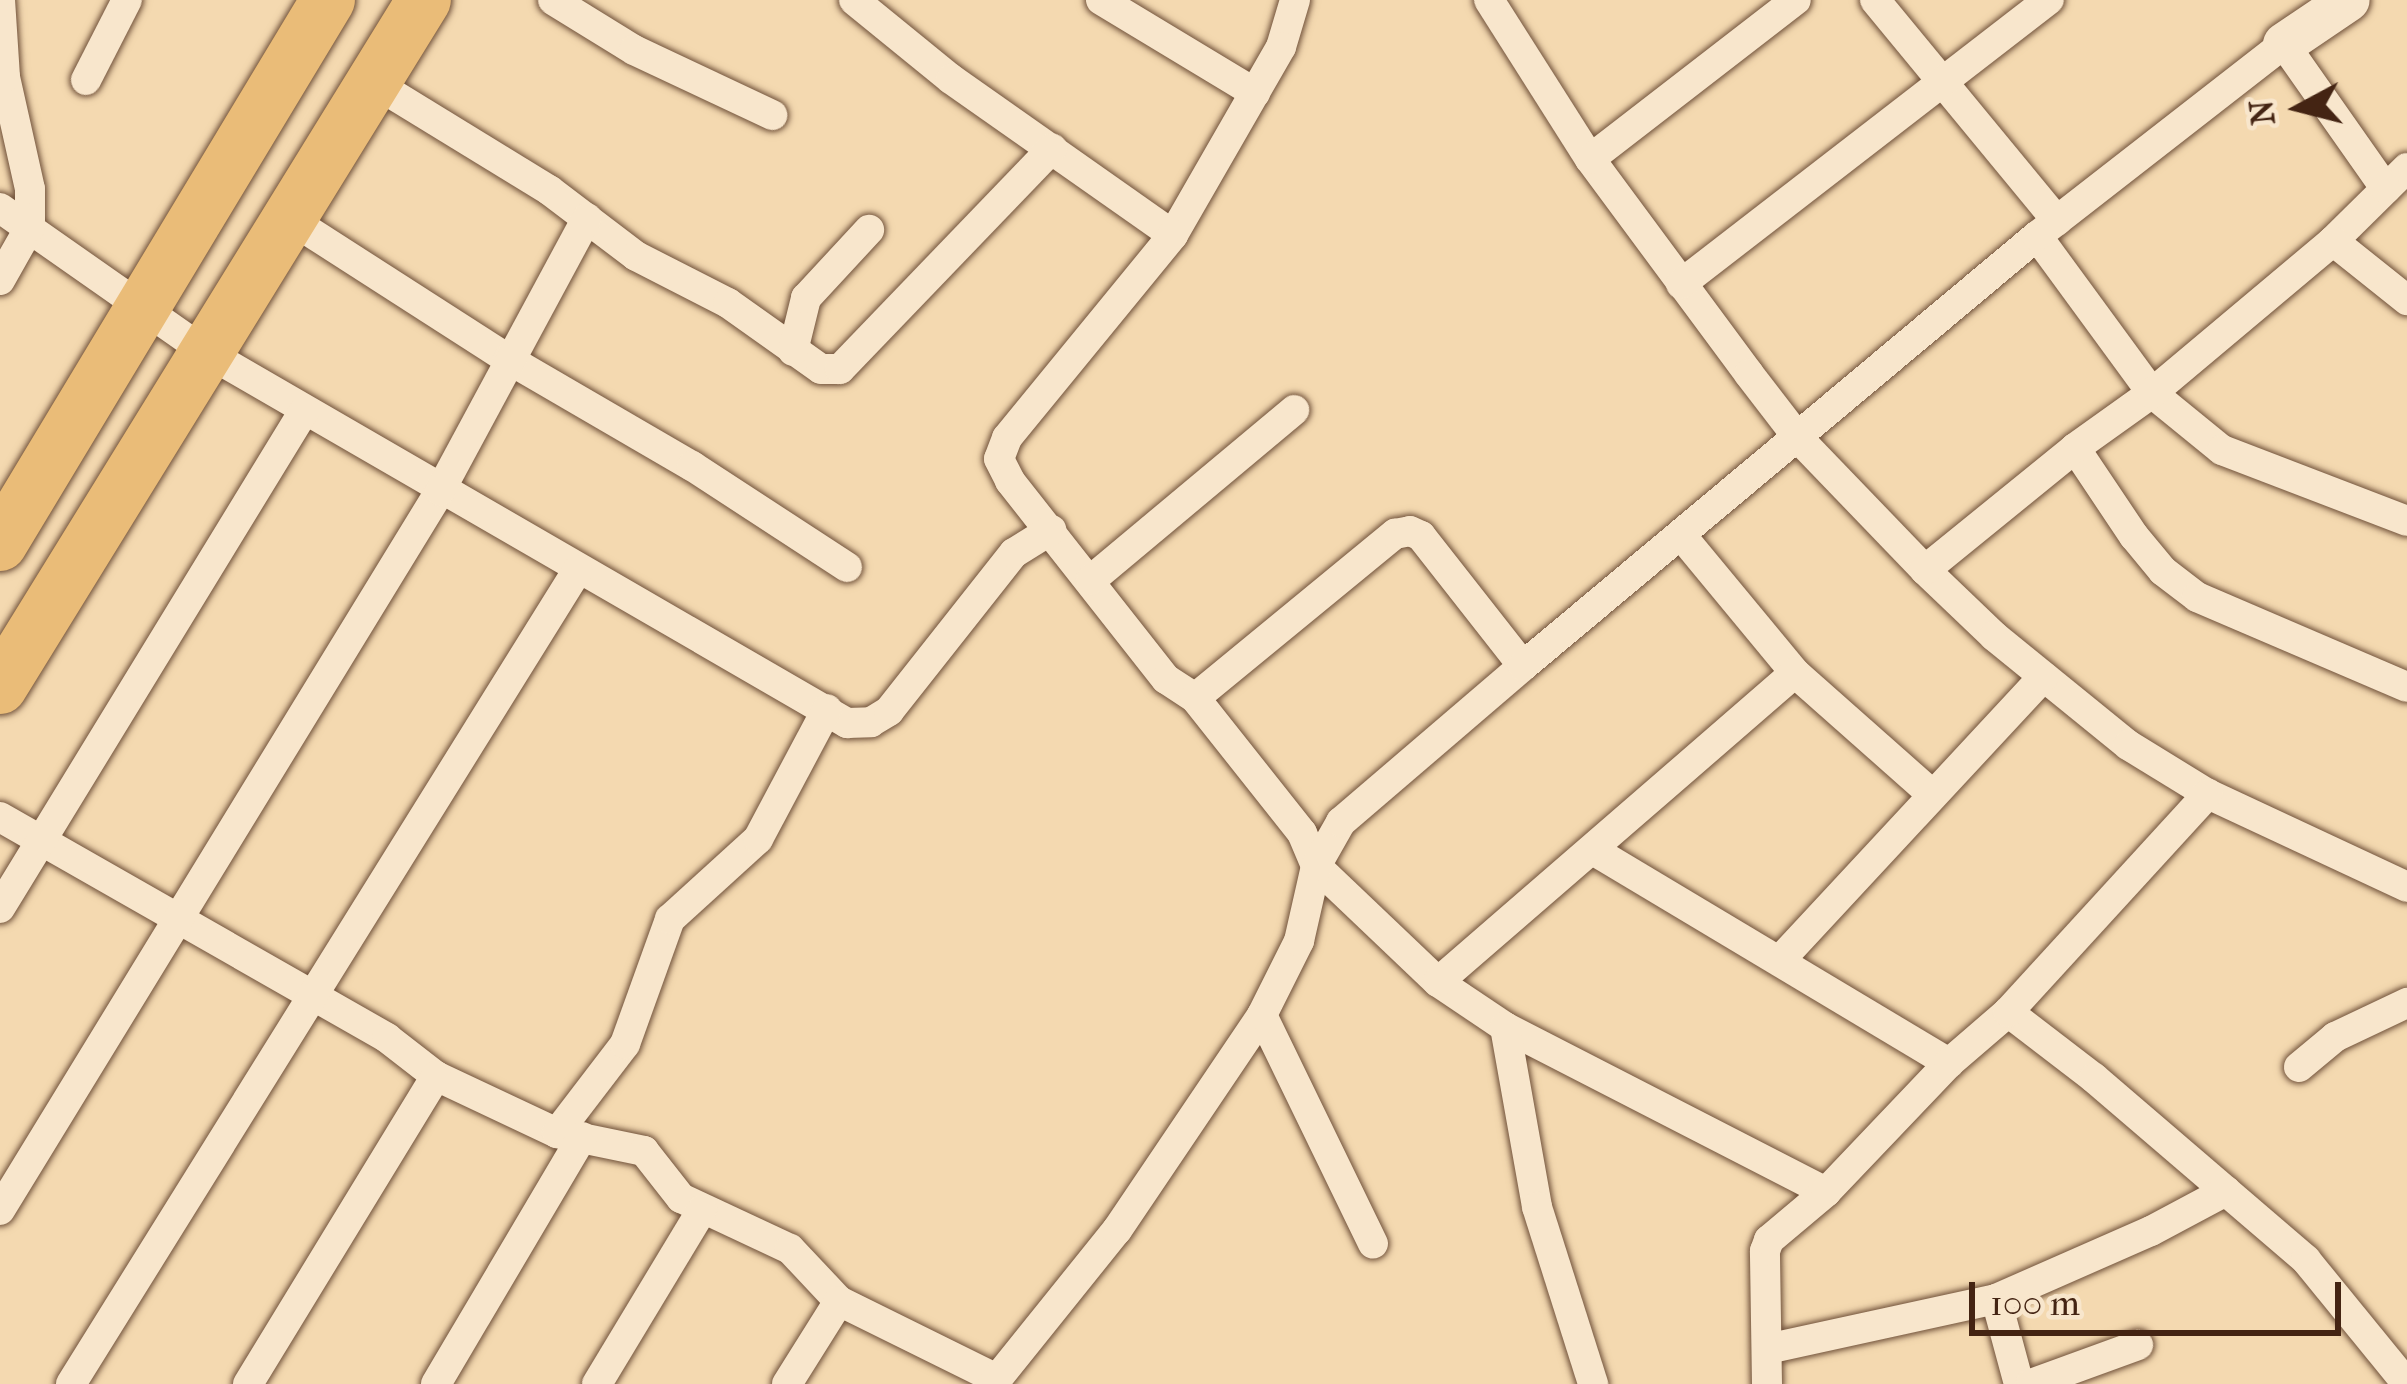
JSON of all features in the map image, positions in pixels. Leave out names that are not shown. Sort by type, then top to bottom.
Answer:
[{"type":"highway","points":[[0,544],[328,0]]},
{"type":"highway","points":[[0,687],[424,0]]},
{"type":"street","points":[[0,0],[5,77],[30,189],[30,227],[0,280]]},
{"type":"street","points":[[86,80],[128,0]]},
{"type":"street","points":[[553,0],[634,50],[772,115]]},
{"type":"street","points":[[854,0],[951,79],[1173,235]]},
{"type":"street","points":[[1101,0],[1255,93]]},
{"type":"street","points":[[1295,0],[1281,47],[1173,235],[1007,438],[999,459],[1166,679],[1195,698],[1302,833],[1316,866],[1438,982],[1505,1027],[1826,1192]]},
{"type":"street","points":[[1590,159],[1796,0]]},
{"type":"street","points":[[1875,0],[1946,84],[2047,229],[2152,393],[2222,450],[2407,521]]},
{"type":"street","points":[[1681,284],[2049,0]]},
{"type":"street","points":[[0,817],[387,1038],[436,1076],[569,1135],[644,1151],[681,1198],[790,1249],[839,1300],[995,1381],[1118,1230],[1262,1015],[1299,941],[1316,866],[1341,822],[2047,229],[2284,44],[2349,0]]},
{"type":"street","points":[[1503,6],[1590,159],[1681,284],[1799,439],[1925,570],[2043,677],[2128,745],[2208,794],[2405,888]]},
{"type":"street","points":[[1925,570],[2075,448],[2152,393],[2333,242],[2396,178],[2284,44]]},
{"type":"street","points":[[371,81],[587,218],[636,256],[728,303],[820,369],[840,369],[1052,149]]},
{"type":"street","points":[[0,208],[206,352],[577,571],[848,723],[871,722],[889,711],[1014,553],[1051,530]]},
{"type":"street","points":[[0,1210],[440,491],[587,218]]},
{"type":"street","points":[[290,219],[847,567]]},
{"type":"street","points":[[793,351],[806,298],[869,230]]},
{"type":"street","points":[[2333,242],[2407,301]]},
{"type":"street","points":[[1090,580],[1294,410]]},
{"type":"street","points":[[0,908],[304,411]]},
{"type":"street","points":[[2075,448],[2134,536],[2163,571],[2197,597],[2407,687]]},
{"type":"street","points":[[1195,698],[1395,534],[1410,530],[1421,536],[1523,666]]},
{"type":"street","points":[[1681,535],[1795,673],[1932,794]]},
{"type":"street","points":[[71,1384],[577,571]]},
{"type":"street","points":[[1438,982],[1795,673]]},
{"type":"street","points":[[1782,958],[2043,677]]},
{"type":"street","points":[[436,1384],[569,1135],[625,1044],[670,919],[758,839],[827,709]]},
{"type":"street","points":[[1767,1384],[1765,1251],[1769,1240],[1826,1192],[1949,1063],[2008,1012],[2208,794]]},
{"type":"street","points":[[1593,850],[1782,958],[1949,1063]]},
{"type":"street","points":[[2299,1067],[2335,1037],[2407,1003]]},
{"type":"street","points":[[2008,1012],[2095,1078],[2306,1260],[2407,1384]]},
{"type":"street","points":[[1262,1015],[1373,1244]]},
{"type":"street","points":[[1505,1027],[1537,1207],[1593,1384]]},
{"type":"street","points":[[248,1384],[436,1076]]},
{"type":"street","points":[[1767,1349],[1996,1299],[2151,1231],[2226,1191]]},
{"type":"street","points":[[598,1384],[702,1210]]},
{"type":"street","points":[[1996,1299],[2019,1384]]},
{"type":"street","points":[[787,1384],[839,1300]]},
{"type":"street","points":[[2031,1384],[2138,1345]]}]
